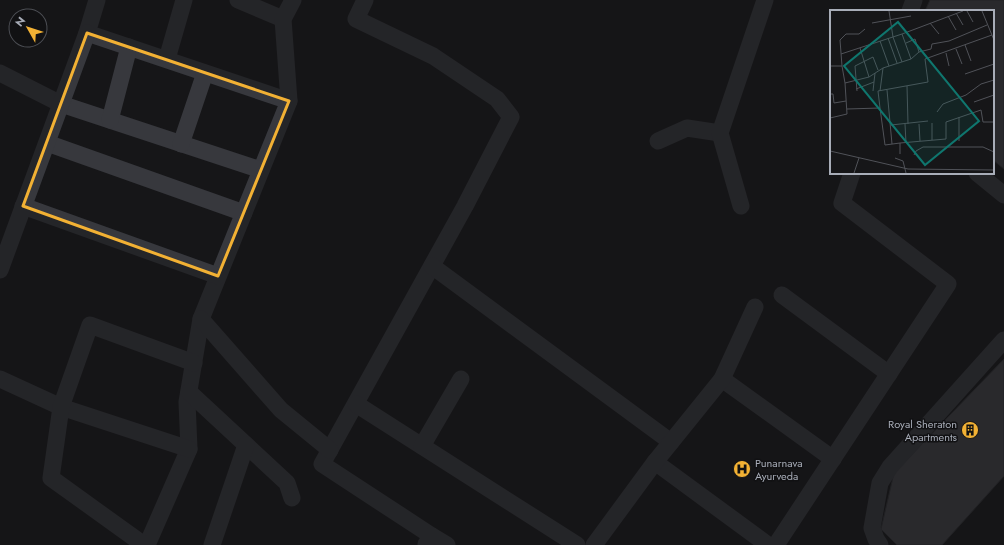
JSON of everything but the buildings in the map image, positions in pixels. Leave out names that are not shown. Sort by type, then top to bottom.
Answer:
[{"type":"street","points":[[0,270],[87,33],[97,0]]},
{"type":"street","points":[[167,59],[184,0]]},
{"type":"street","points":[[238,0],[283,19]]},
{"type":"street","points":[[194,363],[90,325],[61,407],[51,478],[146,545],[189,449],[187,402],[194,363],[201,319],[289,101],[283,19],[293,0]]},
{"type":"street","points":[[365,0],[356,19],[433,56],[497,99],[511,117],[432,266],[322,464],[429,540],[447,545]]},
{"type":"street","points":[[741,206],[720,133],[765,0]]},
{"type":"street","points":[[910,10],[914,0]]},
{"type":"street","points":[[87,33],[289,101]]},
{"type":"street","points":[[110,120],[129,47]]},
{"type":"street","points":[[0,73],[61,104],[261,170]]},
{"type":"street","points":[[181,144],[205,73]]},
{"type":"street","points":[[658,141],[687,128],[720,133]]},
{"type":"street","points":[[47,143],[244,213]]},
{"type":"street","points":[[776,545],[948,284],[842,203],[852,174]]},
{"type":"street","points":[[978,174],[1004,195]]},
{"type":"street","points":[[24,206],[218,276]]},
{"type":"street","points":[[432,266],[671,442]]},
{"type":"street","points":[[782,295],[889,374]]},
{"type":"street","points":[[594,545],[654,462],[722,379],[755,306]]},
{"type":"street","points":[[201,319],[281,410],[330,450]]},
{"type":"street","points":[[880,545],[872,528],[880,483],[883,478],[890,467],[1004,340]]},
{"type":"street","points":[[0,379],[61,407],[189,449]]},
{"type":"street","points":[[422,446],[461,379]]},
{"type":"street","points":[[722,379],[833,459]]},
{"type":"street","points":[[189,392],[287,483],[292,498]]},
{"type":"street","points":[[356,404],[577,545]]},
{"type":"street","points":[[212,545],[246,445]]},
{"type":"street","points":[[654,462],[768,545]]},
{"type":"highlighted area","points":[[87,33],[289,101],[218,276],[23,206]]},
{"type":"place","name":"Royal Sheraton Apartments","points":[[970,430]]},
{"type":"place","name":"Punarnava Ayurveda","points":[[742,469]]}]
